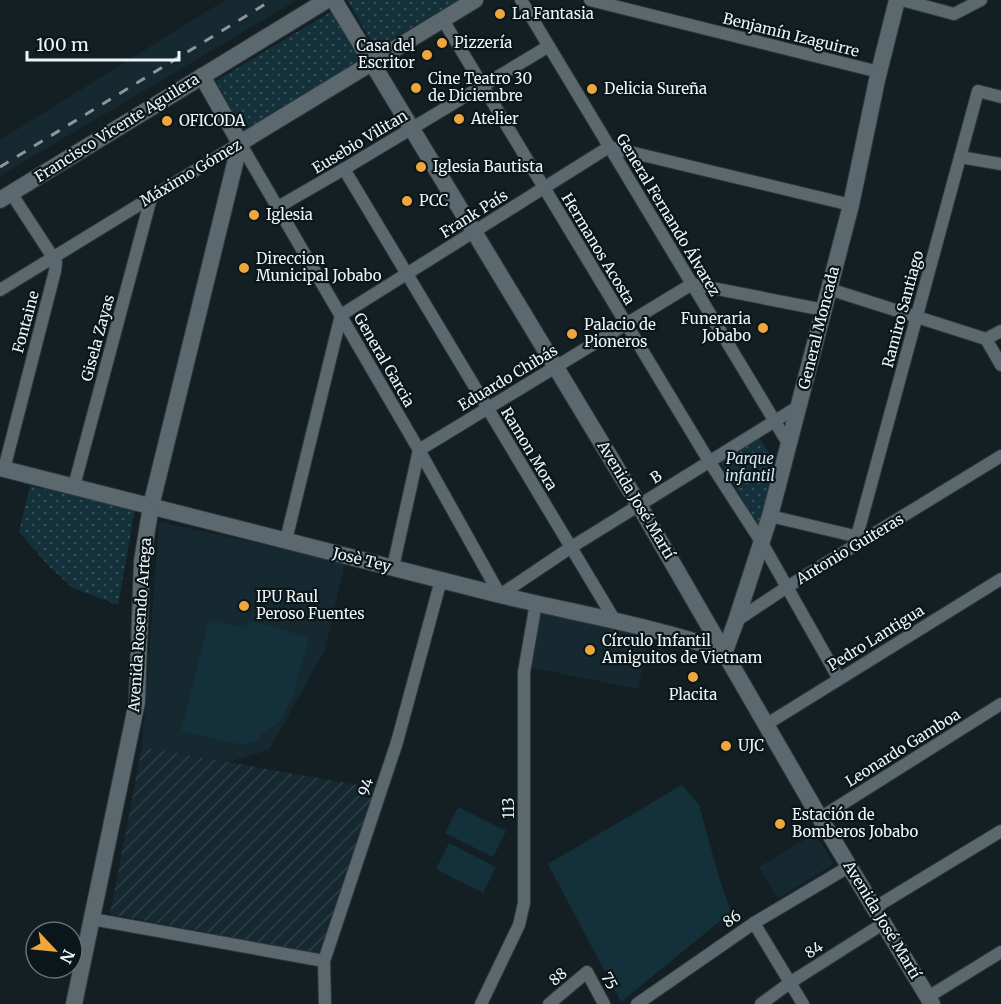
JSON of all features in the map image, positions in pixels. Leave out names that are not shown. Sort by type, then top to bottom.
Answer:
[{"type":"main road","name":"Francisco Vicente Aguilera","points":[[6,197],[327,0]]},
{"type":"main road","name":"Avenida José Martí","points":[[334,0],[639,505],[820,818],[930,1001]]},
{"type":"main road","name":"Máximo Gómez","points":[[240,143],[475,0]]},
{"type":"main road","name":"General Moncada","points":[[725,651],[762,543],[789,446],[851,205],[879,72],[899,0]]},
{"type":"main road","points":[[202,76],[240,143]]},
{"type":"main road","name":"Avenida Rosendo Artega","points":[[74,1004],[137,702],[142,561],[151,506],[240,143]]},
{"type":"main road","name":"Josè Tey","points":[[2,468],[500,595],[614,619],[698,641],[725,651]]},
{"type":"main road","name":"Antonio Guiteras","points":[[698,641],[736,621]]},
{"type":"street","name":"General Fernando Álvarez","points":[[521,0],[789,446]]},
{"type":"street","name":"Benjamín Izaguirre","points":[[590,0],[879,72]]},
{"type":"street","points":[[899,0],[954,14],[981,0]]},
{"type":"street","name":"Hermanos Acosta","points":[[443,20],[709,461],[762,543],[839,679]]},
{"type":"street","name":"Eusebio Vilitan","points":[[278,207],[549,46]]},
{"type":"street","name":"Ramiro Santiago","points":[[861,538],[916,317],[978,91],[1001,97]]},
{"type":"street","name":"Máximo Gómez","points":[[0,290],[240,143]]},
{"type":"street","name":"General Garcia","points":[[240,143],[419,450],[500,595]]},
{"type":"street","points":[[609,147],[851,205]]},
{"type":"street","name":"Frank País","points":[[341,315],[609,147]]},
{"type":"street","points":[[960,157],[1001,164]]},
{"type":"street","name":"Ramon Mora","points":[[344,169],[614,619]]},
{"type":"street","points":[[6,197],[53,257]]},
{"type":"street","name":"Gisela Zayas","points":[[74,486],[151,198]]},
{"type":"street","name":"Fontaine","points":[[2,468],[55,271],[56,262],[53,257]]},
{"type":"street","points":[[692,284],[824,310]]},
{"type":"street","name":"Eduardo Chibás","points":[[419,450],[692,284]]},
{"type":"street","points":[[829,289],[986,339],[1001,365]]},
{"type":"street","points":[[286,540],[341,315]]},
{"type":"street","points":[[986,339],[1001,331]]},
{"type":"street","name":"B","points":[[500,595],[570,548],[799,406]]},
{"type":"street","points":[[393,567],[419,450]]},
{"type":"street","name":"Antonio Guiteras","points":[[736,621],[861,538],[1001,456]]},
{"type":"street","points":[[770,516],[861,538]]},
{"type":"street","name":"Pedro Lantigua","points":[[767,724],[1001,579]]},
{"type":"street","name":"94","points":[[325,1004],[324,961],[397,742],[441,580]]},
{"type":"street","name":"113","points":[[481,1004],[523,914],[524,672],[536,603]]},
{"type":"street","name":"Leonardo Gamboa","points":[[820,818],[1001,704]]},
{"type":"street","points":[[874,908],[1001,831]]},
{"type":"street","name":"86","points":[[636,1004],[754,923],[849,866]]},
{"type":"street","points":[[92,919],[324,961]]},
{"type":"street","points":[[754,923],[804,1004]]},
{"type":"street","name":"84","points":[[761,1004],[791,982],[884,923]]},
{"type":"street","points":[[930,1001],[1001,951]]},
{"type":"street","name":"88","points":[[549,1004],[587,972]]},
{"type":"street","name":"75","points":[[587,972],[604,1004]]},
{"type":"shaded area","points":[[225,0],[297,0],[0,176],[0,140]]},
{"type":"shaded area","name":"IPU Raul Peroso Fuentes","points":[[159,522],[345,562],[325,650],[269,750],[228,762],[142,747]]},
{"type":"shaded area","name":"Círculo Infantil Amiguitos de Vietnam","points":[[541,610],[650,633],[638,689],[529,667]]},
{"type":"shaded area","points":[[142,747],[375,788],[320,954],[110,914]]},
{"type":"shaded area","points":[[815,833],[834,864],[778,898],[759,867]]},
{"type":"green space","points":[[347,0],[458,0],[376,49]]},
{"type":"green space","points":[[332,11],[360,60],[243,131],[216,81]]},
{"type":"green space","name":"Parque infantil","points":[[759,437],[774,461],[759,526],[720,462]]},
{"type":"green space","points":[[30,486],[135,509],[118,605],[73,588],[50,567],[19,532]]},
{"type":"green space","points":[[209,620],[246,629],[249,620],[309,638],[294,693],[279,723],[266,730],[255,741],[244,745],[181,731]]},
{"type":"green space","points":[[682,785],[699,805],[731,912],[621,1002],[548,864]]},
{"type":"green space","points":[[458,807],[506,831],[493,857],[445,833]]},
{"type":"green space","points":[[449,843],[496,867],[483,893],[436,869]]},
{"type":"railway","points":[[0,167],[272,0]]},
{"type":"place","name":"La Fantasia","points":[[500,14]]},
{"type":"place","name":"Pizzería","points":[[442,43]]},
{"type":"place","name":"Casa del Escritor","points":[[427,55]]},
{"type":"place","name":"Cine Teatro 30 de Diciembre","points":[[416,88]]},
{"type":"place","name":"Delicia Sureña","points":[[592,89]]},
{"type":"place","name":"Atelier","points":[[459,119]]},
{"type":"place","name":"OFICODA","points":[[167,121]]},
{"type":"place","name":"Iglesia Bautista","points":[[421,167]]},
{"type":"place","name":"PCC","points":[[407,201]]},
{"type":"place","name":"Iglesia","points":[[254,215]]},
{"type":"place","name":"Direccion Municipal Jobabo","points":[[244,268]]},
{"type":"place","name":"Funeraria Jobabo","points":[[763,328]]},
{"type":"place","name":"Palacio de Pioneros","points":[[572,334]]},
{"type":"place","name":"IPU Raul Peroso Fuentes","points":[[244,606]]},
{"type":"place","name":"Círculo Infantil Amiguitos de Vietnam","points":[[590,650]]},
{"type":"place","name":"Placita","points":[[693,677]]},
{"type":"place","name":"UJC","points":[[726,746]]},
{"type":"place","name":"Estación de Bomberos Jobabo","points":[[780,824]]}]
